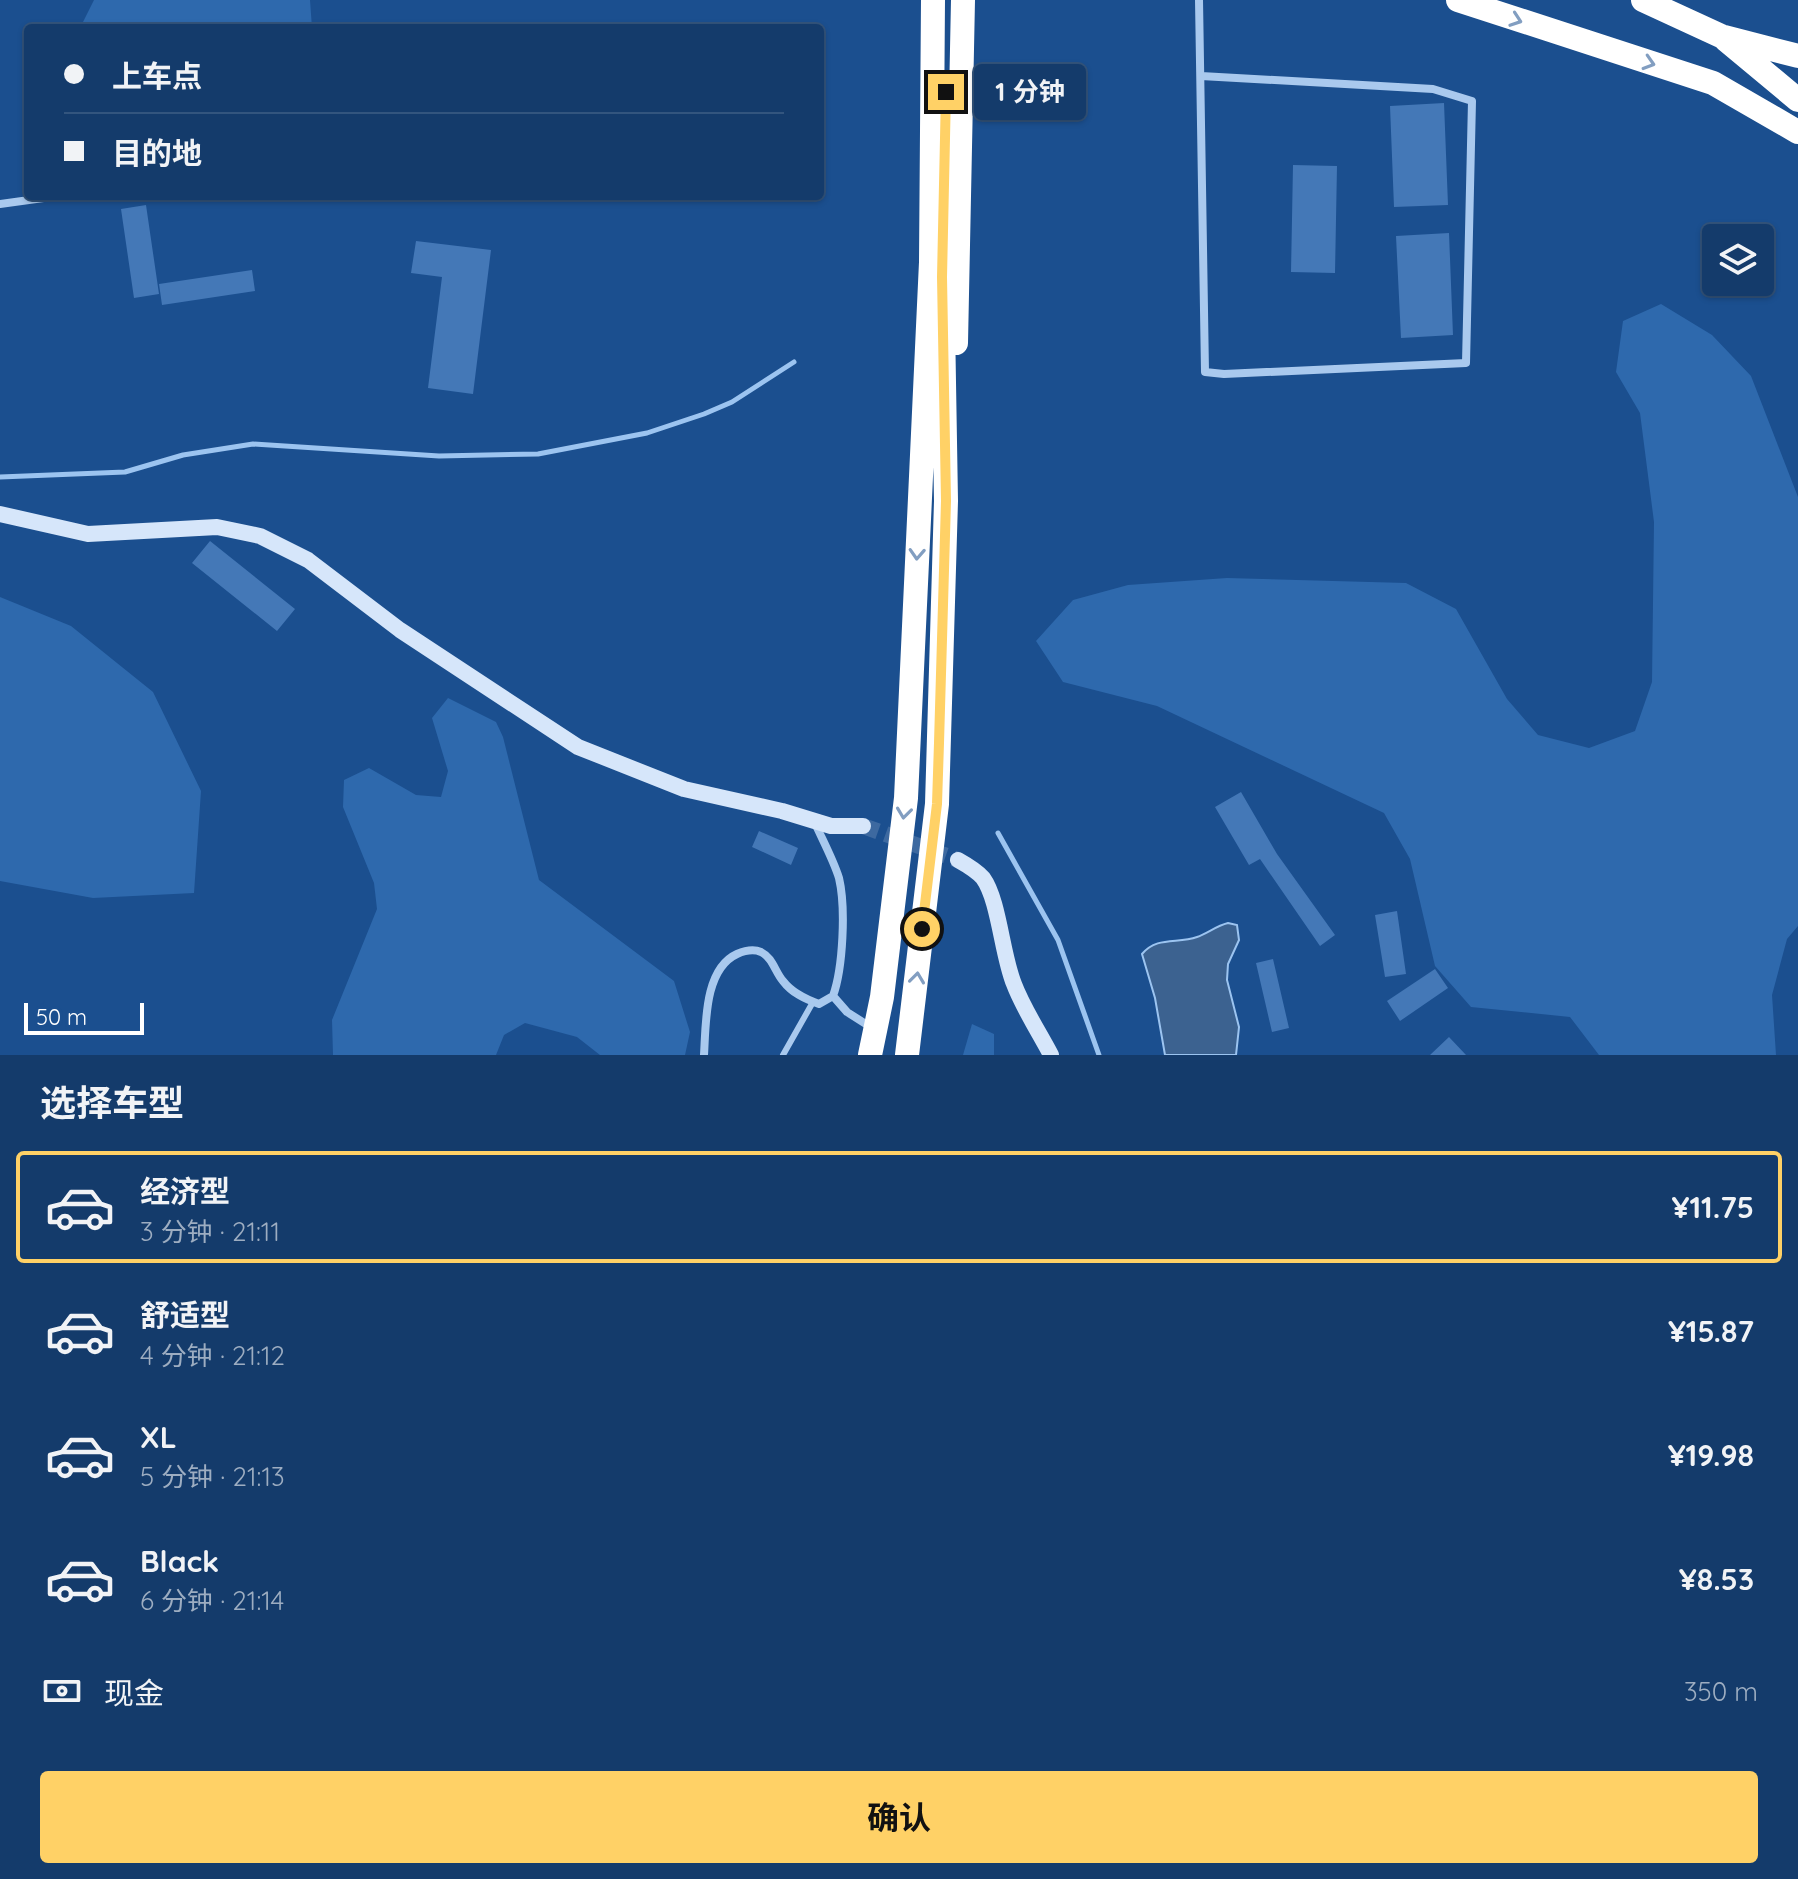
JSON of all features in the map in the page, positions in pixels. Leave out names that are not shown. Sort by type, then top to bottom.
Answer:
[{"type":"highway","points":[[919,0],[915,374],[919,499]]},
{"type":"highway","points":[[870,1055],[882,997],[906,798],[931,262],[933,0]]},
{"type":"highway","points":[[907,1055],[937,804],[946,501],[942,277],[948,0]]},
{"type":"highway","points":[[946,501],[955,417],[959,81],[963,0]]},
{"type":"highway","points":[[1458,0],[1713,83],[1798,131]]},
{"type":"highway","points":[[1643,0],[1721,36],[1798,56]]},
{"type":"highway","points":[[1721,36],[1798,100]]},
{"type":"street","points":[[1199,0],[1205,372],[1224,374],[1466,363],[1472,101],[1433,89],[1201,76]]},
{"type":"street","points":[[0,204],[29,200]]},
{"type":"street","points":[[0,514],[88,534],[217,527],[260,536],[308,560],[400,630],[578,747],[684,789],[831,826],[863,826]]},
{"type":"street","points":[[704,1055],[706,1012],[718,970],[731,956],[745,950],[760,951],[791,990],[819,1004],[833,996],[841,960],[839,879],[814,821]]},
{"type":"street","points":[[958,860],[974,869],[984,880],[994,903],[1003,951],[1014,986],[1051,1055]]},
{"type":"street","points":[[833,996],[847,1012],[875,1030]]},
{"type":"lane","points":[[783,1055],[813,1002]]},
{"type":"shaded area","points":[[94,0],[310,0],[312,24],[82,24]]},
{"type":"shaded area","points":[[1661,304],[1712,335],[1751,376],[1798,497],[1798,926],[1787,939],[1772,995],[1776,1055],[1599,1055],[1570,1017],[1471,1007],[1435,966],[1410,859],[1384,813],[1157,706],[1063,682],[1036,641],[1073,600],[1128,585],[1227,578],[1406,583],[1456,609],[1507,699],[1538,735],[1589,748],[1635,731],[1652,682],[1654,522],[1640,413],[1616,372],[1623,321]]},
{"type":"shaded area","points":[[0,597],[71,626],[153,692],[201,791],[194,893],[93,898],[0,881]]},
{"type":"shaded area","points":[[448,698],[496,722],[503,737],[539,880],[674,981],[690,1032],[685,1055],[600,1055],[577,1037],[525,1023],[504,1035],[496,1055],[333,1055],[332,1020],[377,909],[374,883],[343,807],[344,780],[369,768],[416,795],[441,797],[448,771],[432,718]]},
{"type":"shaded area","points":[[1228,923],[1237,925],[1239,940],[1228,964],[1227,980],[1239,1027],[1236,1055],[1165,1055],[1155,998],[1142,954],[1154,945],[1197,937]]},
{"type":"shaded area","points":[[972,1024],[994,1034],[994,1055],[963,1055]]},
{"type":"building","points":[[1444,103],[1448,205],[1394,207],[1390,106]]},
{"type":"building","points":[[1293,165],[1337,166],[1335,273],[1291,272]]},
{"type":"building","points":[[146,205],[159,294],[134,298],[121,209]]},
{"type":"building","points":[[1449,233],[1453,335],[1401,338],[1396,236]]},
{"type":"building","points":[[416,241],[491,250],[473,394],[428,388],[442,277],[411,273]]},
{"type":"building","points":[[252,270],[255,291],[162,305],[159,284]]},
{"type":"building","points":[[210,541],[295,609],[277,631],[192,563]]},
{"type":"building","points":[[1241,792],[1277,854],[1335,935],[1320,946],[1260,859],[1249,865],[1215,807]]},
{"type":"building","points":[[759,831],[798,848],[791,865],[752,847]]},
{"type":"building","points":[[1397,911],[1406,974],[1385,977],[1375,915]]},
{"type":"building","points":[[1273,959],[1289,1028],[1272,1032],[1256,963]]},
{"type":"building","points":[[1435,969],[1448,988],[1400,1021],[1387,1001]]},
{"type":"building","points":[[1449,1037],[1466,1055],[1430,1055]]},
{"type":"waterway","points":[[0,477],[125,472],[183,455],[253,444],[439,456],[538,454],[647,433],[704,414],[732,402],[794,362]]},
{"type":"waterway","points":[[998,833],[1058,940],[1099,1055]]},
{"type":"tunnel","points":[[863,826],[958,860]]},
{"type":"route","points":[[922,929],[937,804],[946,501],[942,277],[946,92]]}]
